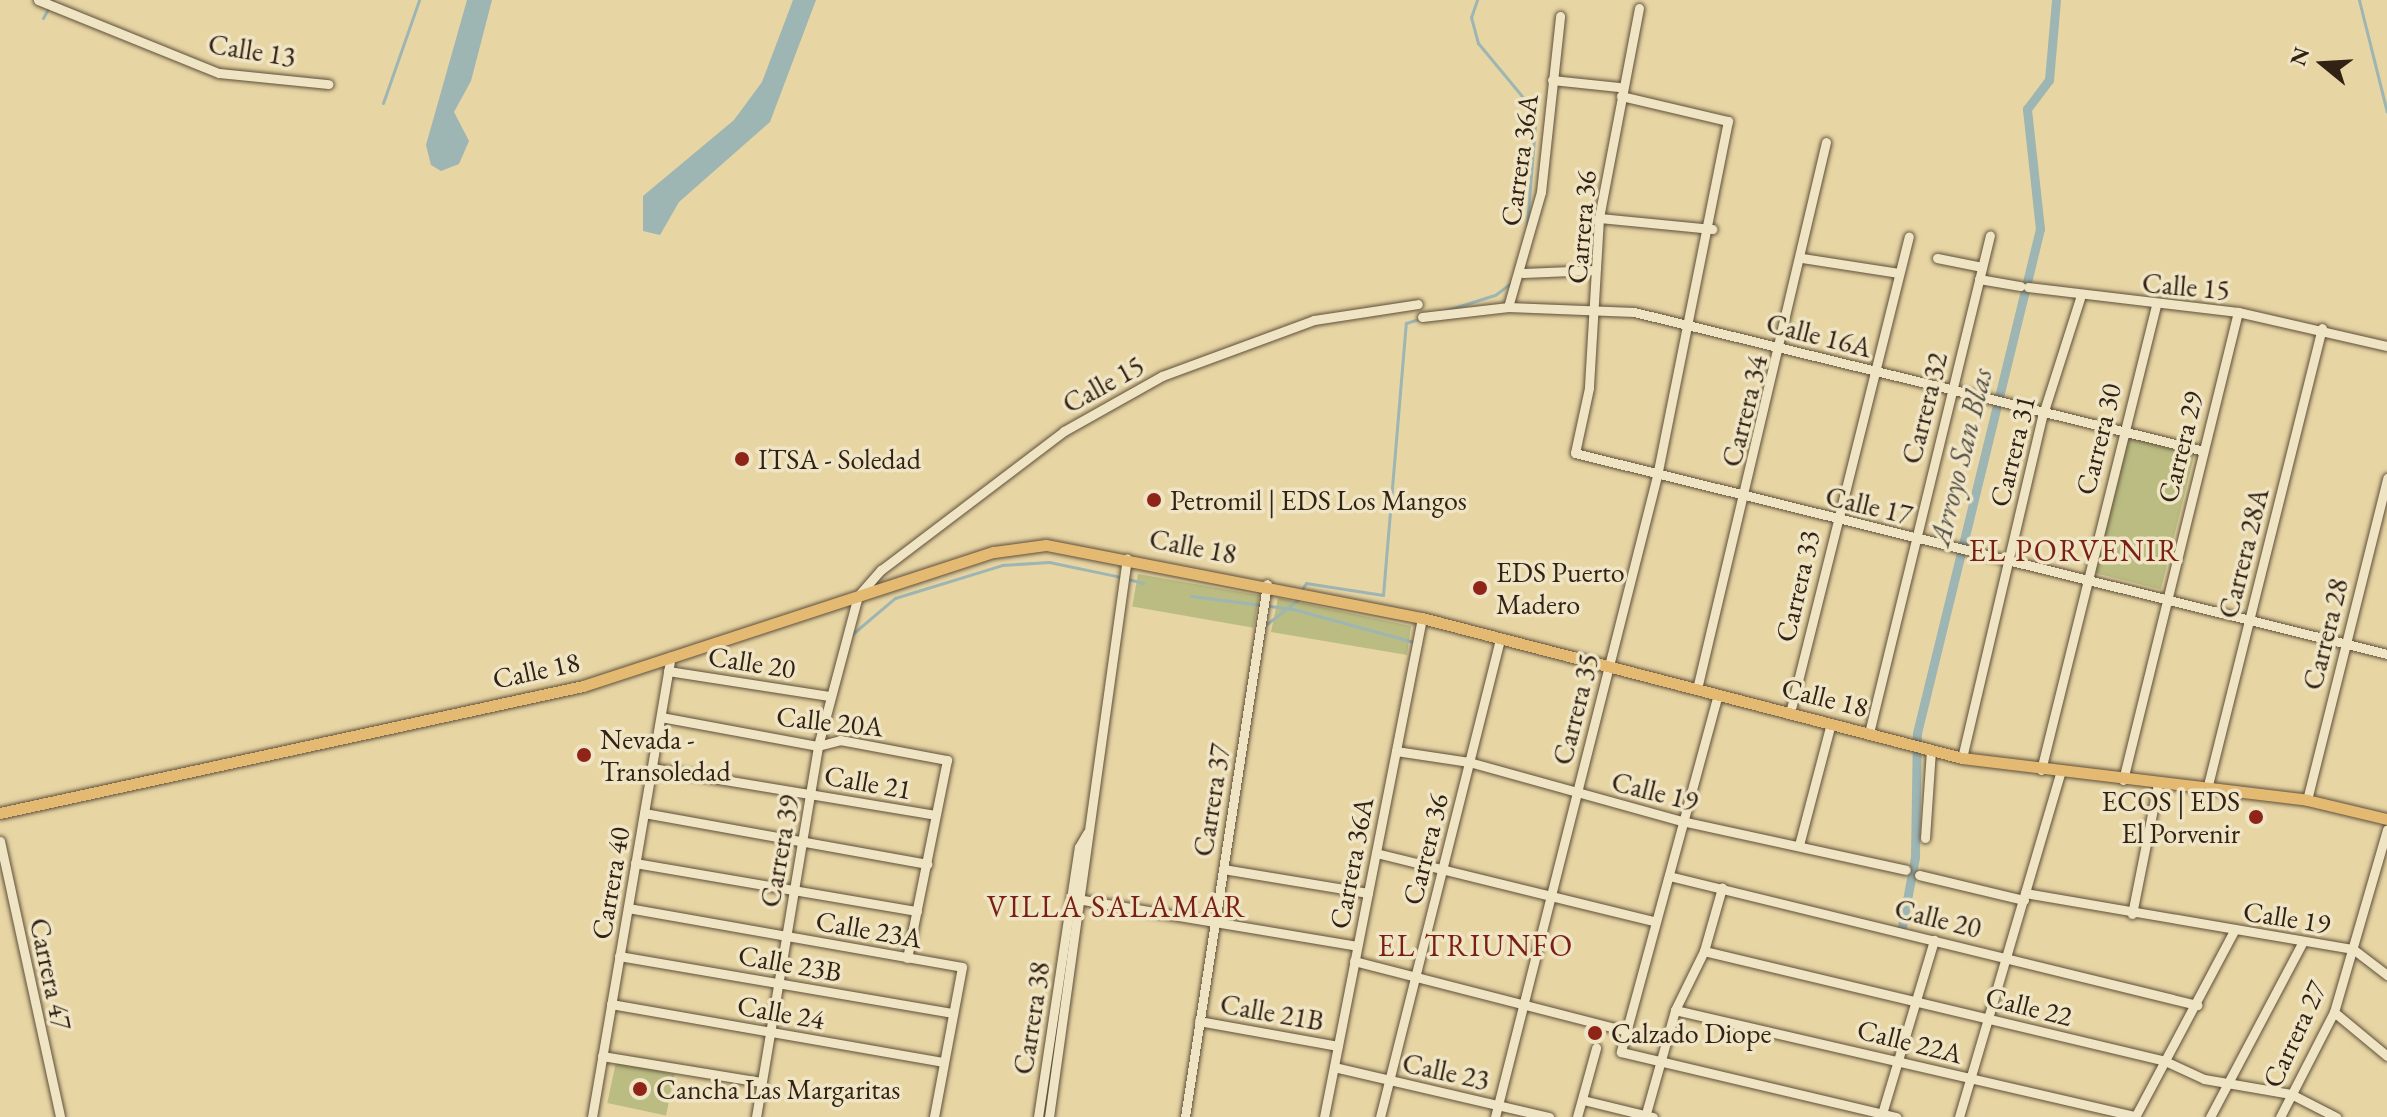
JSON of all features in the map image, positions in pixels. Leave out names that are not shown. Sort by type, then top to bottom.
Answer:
[{"type":"main road","name":"Calle 18","points":[[0,813],[583,686],[858,596],[1022,547],[1127,558],[1267,584],[1422,618],[1962,758],[2060,773],[2307,800],[2387,819]]},
{"type":"street","name":"Calle 13","points":[[45,5],[219,73],[328,84]]},
{"type":"street","name":"Carrera 36","points":[[1575,453],[1596,309],[1599,218],[1620,92],[1639,8]]},
{"type":"street","name":"Carrera 36A","points":[[1508,307],[1523,273],[1541,192],[1560,16]]},
{"type":"street","points":[[1552,80],[1620,92]]},
{"type":"street","name":"Carrera 35","points":[[1495,1117],[1657,476],[1712,229],[1728,121],[1620,92]]},
{"type":"street","name":"Carrera 34","points":[[1697,689],[1782,348],[1826,142]]},
{"type":"street","points":[[1599,218],[1712,229]]},
{"type":"street","name":"Carrera 32","points":[[1869,733],[1949,391],[1990,235]]},
{"type":"street","name":"Carrera 33","points":[[1790,713],[1870,370],[1909,237]]},
{"type":"street","points":[[1802,258],[1899,273]]},
{"type":"street","points":[[1937,258],[1982,267]]},
{"type":"street","points":[[1523,273],[1595,270]]},
{"type":"street","name":"Calle 15","points":[[1979,279],[2080,298],[2156,307],[2174,302],[2238,312],[2322,328],[2387,346]]},
{"type":"street","name":"Carrera 31","points":[[1962,758],[2043,414],[2080,298]]},
{"type":"street","name":"Calle 15","points":[[858,596],[881,570],[1064,431],[1162,376],[1290,327],[1418,304]]},
{"type":"street","name":"Calle 16A","points":[[1422,317],[1508,307],[1596,309],[1782,348],[2005,405],[2200,450]]},
{"type":"street","name":"Carrera 30","points":[[2041,770],[2121,431],[2156,307]]},
{"type":"street","name":"Carrera 29","points":[[2123,780],[2200,450],[2238,312]]},
{"type":"street","name":"Carrera 28A","points":[[2207,789],[2322,328]]},
{"type":"street","name":"Calle 17","points":[[1575,453],[1745,499],[2008,560],[2166,603],[2387,654]]},
{"type":"street","name":"Carrera 28","points":[[2307,800],[2387,478]]},
{"type":"street","name":"Carrera 38","points":[[1049,1117],[1047,1097],[1127,558]]},
{"type":"street","name":"Carrera 37","points":[[1185,1117],[1267,584]]},
{"type":"street","name":"Carrera 39","points":[[756,1117],[818,746],[858,596]]},
{"type":"street","name":"Carrera 36A","points":[[1324,1117],[1422,618]]},
{"type":"street","name":"Carrera 36","points":[[1380,1117],[1500,639]]},
{"type":"street","name":"Carrera 40","points":[[592,1117],[671,657]]},
{"type":"street","name":"Calle 20","points":[[668,671],[829,696]]},
{"type":"street","points":[[1718,694],[1621,1052],[1896,1117]]},
{"type":"street","name":"Calle 20A","points":[[661,717],[818,746],[840,740],[947,760],[935,815]]},
{"type":"street","points":[[1799,845],[1831,723]]},
{"type":"street","points":[[1925,838],[1927,749]]},
{"type":"street","name":"Calle 19","points":[[1396,751],[1469,762],[1682,821],[1906,870]]},
{"type":"street","name":"Calle 21","points":[[652,768],[935,815]]},
{"type":"street","points":[[1959,1117],[2060,773]]},
{"type":"street","points":[[2132,914],[2158,784]]},
{"type":"street","points":[[644,813],[927,864]]},
{"type":"street","points":[[907,958],[935,815]]},
{"type":"street","name":"Carrera 27","points":[[2280,1117],[2334,1012],[2387,830]]},
{"type":"street","name":"Carrera 47","points":[[1,848],[60,1117]]},
{"type":"street","points":[[1376,853],[1656,922]]},
{"type":"street","points":[[635,863],[917,911]]},
{"type":"street","points":[[1223,869],[1368,893]]},
{"type":"street","name":"Calle 19","points":[[1919,875],[2024,896],[2353,949]]},
{"type":"street","name":"Calle 20","points":[[1669,876],[2197,1005]]},
{"type":"street","points":[[1583,1100],[1648,1116],[1659,1061],[1675,1010],[1704,951],[1722,888]]},
{"type":"street","points":[[1077,898],[1357,946]]},
{"type":"street","name":"Calle 23A","points":[[628,908],[962,967],[953,1013]]},
{"type":"street","points":[[2135,1117],[2234,931]]},
{"type":"street","points":[[1882,1115],[1934,940]]},
{"type":"street","points":[[2210,1117],[2302,943]]},
{"type":"street","points":[[2353,949],[2387,975]]},
{"type":"street","name":"Calle 22","points":[[1704,951],[2165,1061],[2228,1083],[2291,1094],[2336,1117]]},
{"type":"street","name":"Calle 23B","points":[[619,956],[953,1013]]},
{"type":"street","points":[[1354,961],[1524,1008],[1626,1031]]},
{"type":"street","name":"Calle 24","points":[[611,1004],[944,1062]]},
{"type":"street","name":"Calle 22A","points":[[1675,1010],[1898,1059],[2135,1117]]},
{"type":"street","points":[[2334,1012],[2387,1056]]},
{"type":"street","points":[[934,1117],[953,1013]]},
{"type":"street","name":"Calle 21B","points":[[1199,1021],[1338,1046]]},
{"type":"street","points":[[1577,1117],[1596,1048]]},
{"type":"street","points":[[602,1056],[761,1082]]},
{"type":"street","name":"Calle 23","points":[[1334,1067],[1549,1117]]},
{"type":"street","name":"Carrera 38","points":[[1038,1117],[1047,1097]]},
{"type":"green space","points":[[2128,436],[2195,453],[2161,590],[2094,573]]},
{"type":"green space","points":[[1138,574],[1259,595],[1253,628],[1132,606]]},
{"type":"green space","points":[[1278,598],[1411,626],[1407,655],[1271,632]]},
{"type":"green space","name":"Cancha Las Margaritas","points":[[616,1062],[675,1074],[666,1116],[607,1103]]},
{"type":"water","points":[[467,0],[492,0],[471,81],[454,112],[469,141],[459,164],[441,171],[431,165],[426,145]]},
{"type":"water","points":[[793,0],[816,0],[770,122],[679,202],[660,235],[643,231],[643,196],[734,120],[762,82]]},
{"type":"waterway","points":[[43,18],[53,0]]},
{"type":"waterway","points":[[383,103],[419,0]]},
{"type":"waterway","points":[[1477,0],[1471,17],[1478,43],[1536,113],[1527,225]]},
{"type":"waterway","name":"Arroyo San Blas","points":[[1901,932],[1915,857],[1917,733],[2040,229],[2027,109],[2049,80],[2056,0]]},
{"type":"waterway","points":[[2359,0],[2387,112]]},
{"type":"waterway","points":[[1301,591],[1306,583],[1383,595],[1406,323],[1495,295],[1512,282]]},
{"type":"waterway","points":[[850,636],[895,598],[1002,565],[1049,562],[1121,577]]},
{"type":"waterway","points":[[1128,579],[1143,583]]},
{"type":"waterway","points":[[1191,596],[1293,609],[1414,642]]},
{"type":"waterway","points":[[1263,627],[1300,598]]},
{"type":"place","name":"ITSA - Soledad","points":[[742,459]]},
{"type":"place","name":"Petromil | EDS Los Mangos","points":[[1154,500]]},
{"type":"place","name":"EDS Puerto Madero","points":[[1480,588]]},
{"type":"place","name":"Nevada - Transoledad","points":[[584,755]]},
{"type":"place","name":"ECOS | EDS El Porvenir","points":[[2256,817]]},
{"type":"place","name":"Calzado Diope","points":[[1595,1033]]},
{"type":"place","name":"Cancha Las Margaritas","points":[[640,1089]]},
{"type":"district","name":"EL PORVENIR","points":[[2075,551]]},
{"type":"district","name":"VILLA SALAMAR","points":[[1117,907]]},
{"type":"district","name":"EL TRIUNFO","points":[[1476,946]]}]
